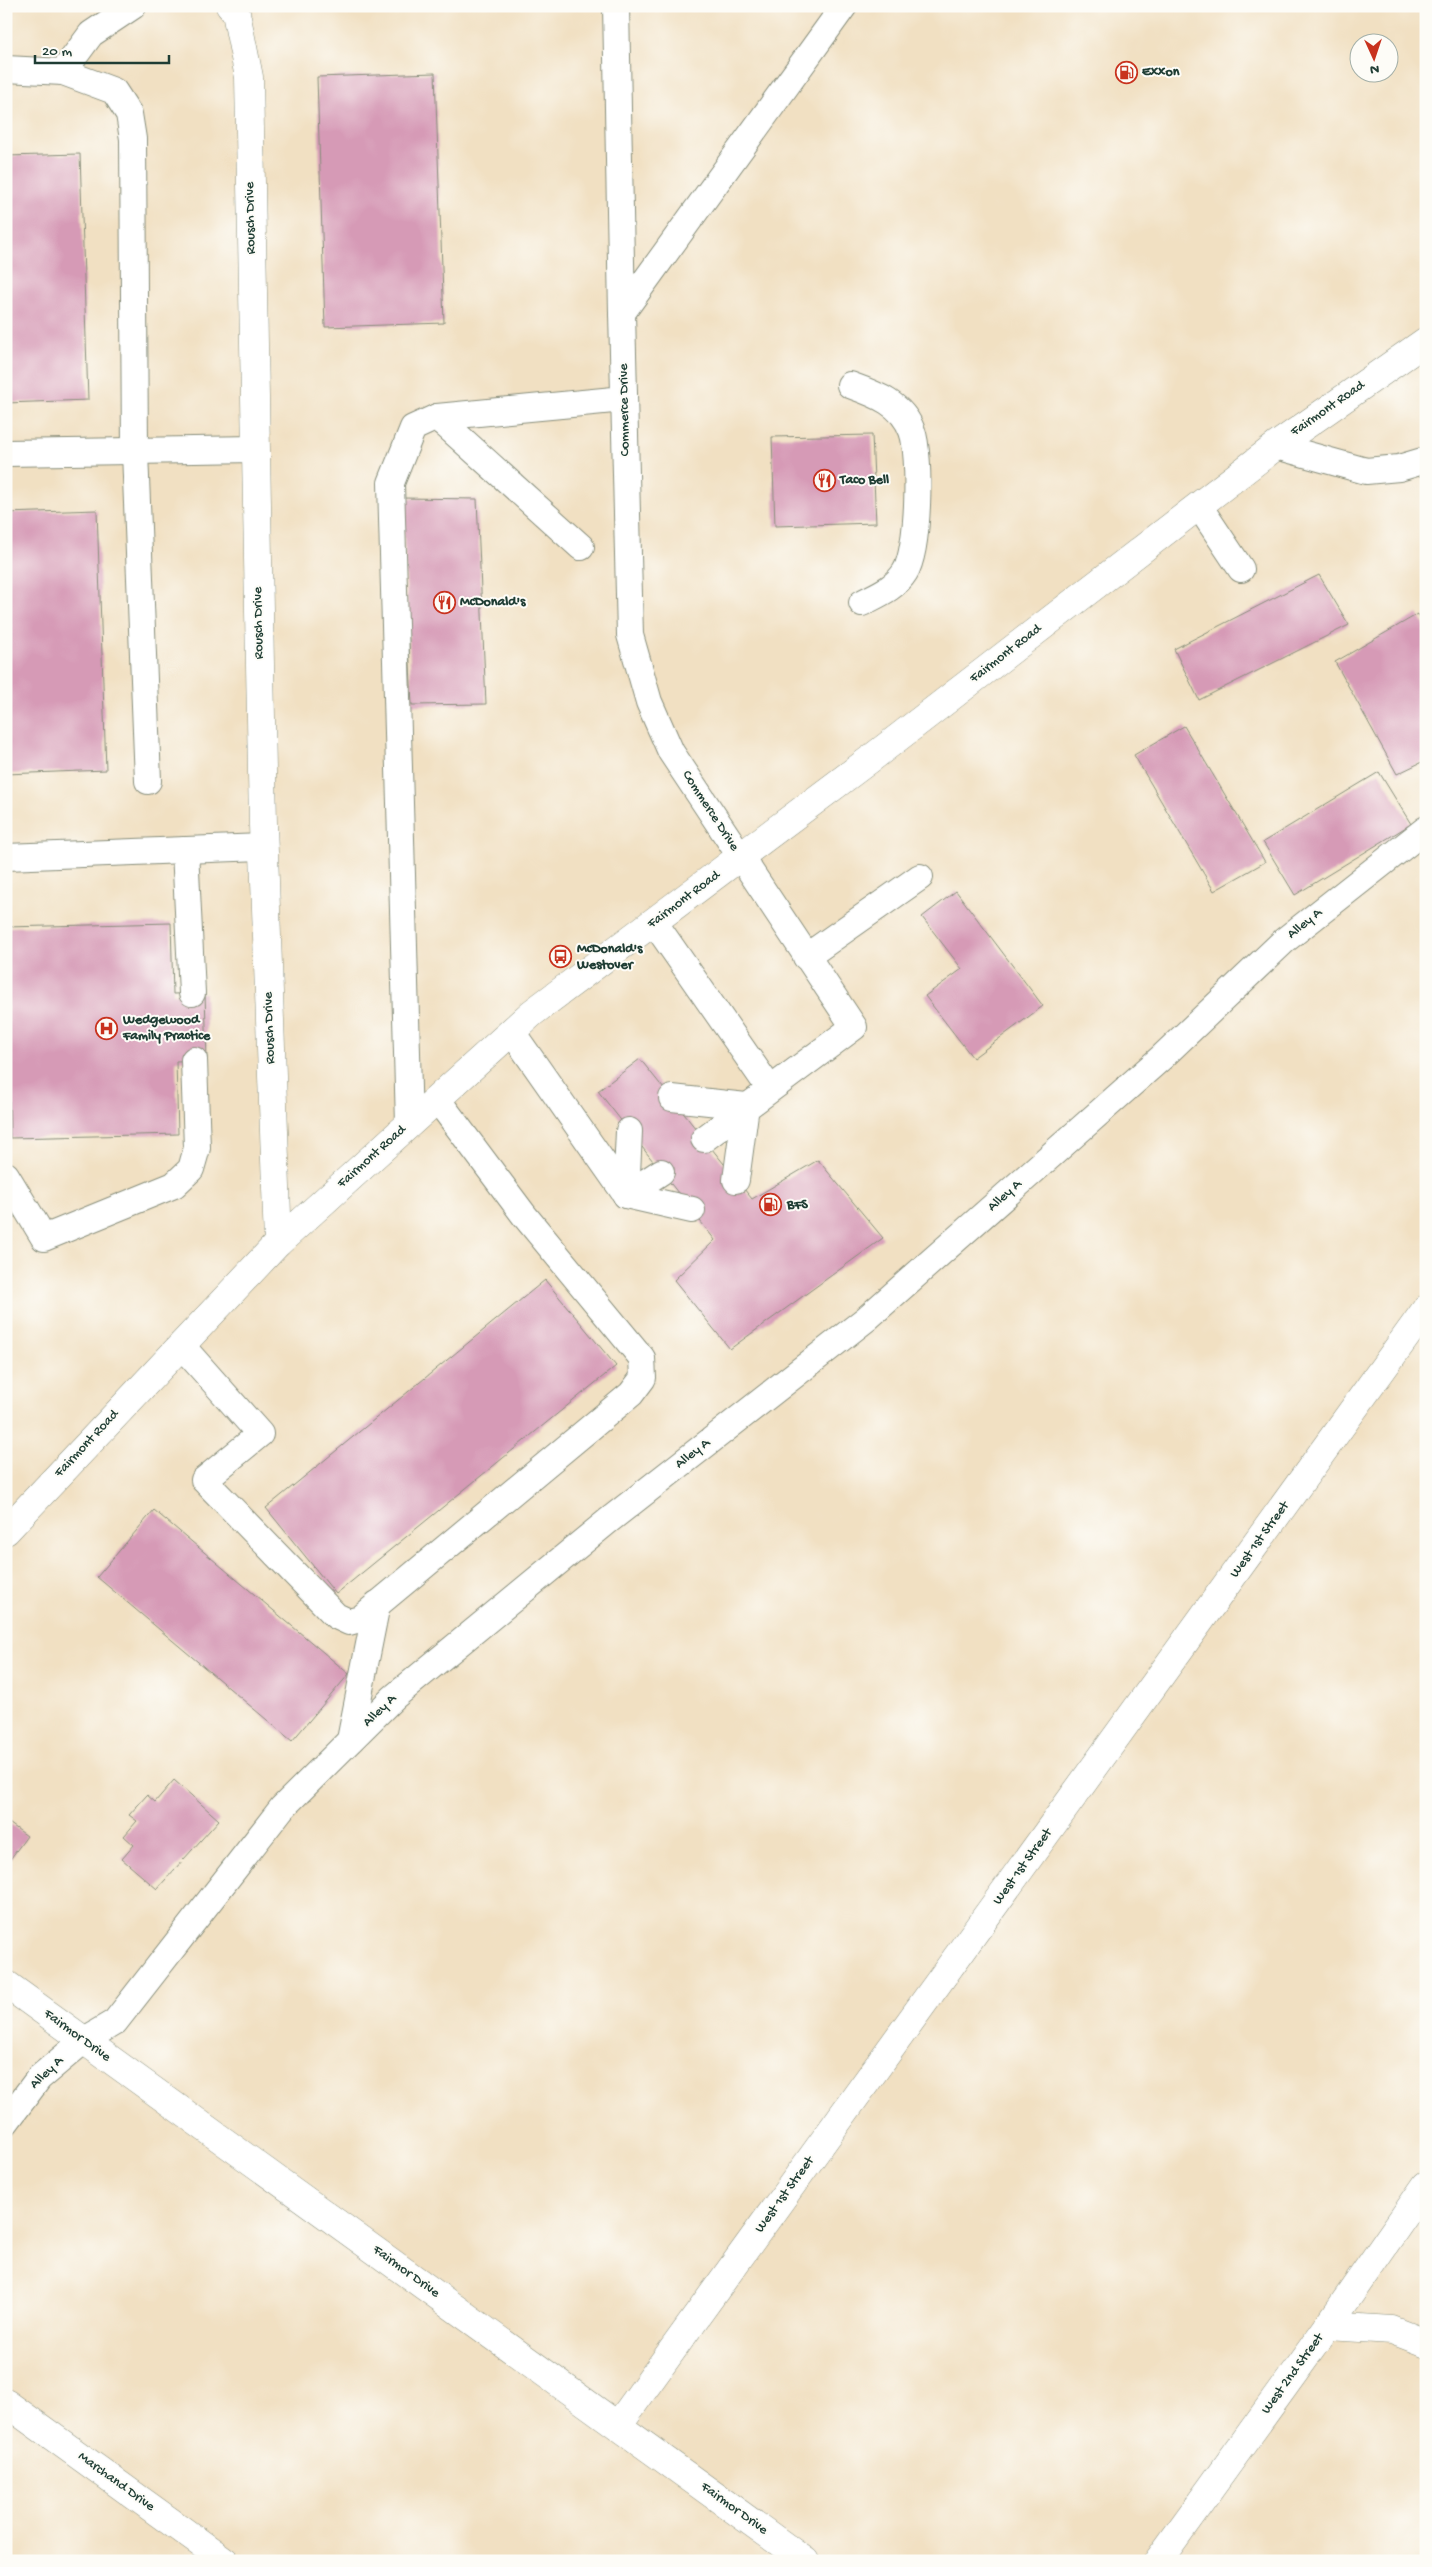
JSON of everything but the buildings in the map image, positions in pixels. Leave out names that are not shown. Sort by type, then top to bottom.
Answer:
[{"type":"street","name":"Rousch Drive","points":[[230,6],[236,13],[249,77],[263,847],[278,1242]]},
{"type":"street","name":"Fairmont Road","points":[[6,1531],[278,1242],[532,1013],[740,858],[1276,446],[1426,341]]},
{"type":"street","name":"West 1st Street","points":[[618,2425],[1426,1309]]},
{"type":"street","name":"Fairmor Drive","points":[[6,1984],[804,2561]]},
{"type":"street","name":"West 2nd Street","points":[[1158,2561],[1328,2326],[1426,2185]]},
{"type":"street","points":[[1328,2326],[1392,2330],[1426,2343]]},
{"type":"street","name":"Marchand Drive","points":[[6,2402],[225,2561]]},
{"type":"lane","points":[[63,72],[91,34],[133,6]]},
{"type":"lane","name":"Commerce Drive","points":[[616,6],[630,635],[649,702],[671,752],[854,1027],[770,1089]]},
{"type":"lane","points":[[622,313],[844,6]]},
{"type":"lane","points":[[6,69],[63,72],[114,90],[129,114],[133,140],[135,452],[148,781]]},
{"type":"lane","points":[[850,385],[884,397],[900,413],[912,431],[917,477],[917,524],[906,570],[890,588],[862,602]]},
{"type":"lane","points":[[409,1124],[404,992],[402,826],[390,482],[413,428],[437,417],[574,402],[624,399]]},
{"type":"lane","points":[[437,417],[581,547]]},
{"type":"lane","points":[[1276,446],[1366,471],[1399,468],[1426,460]]},
{"type":"lane","points":[[6,453],[256,449]]},
{"type":"lane","points":[[1199,506],[1240,568]]},
{"type":"lane","name":"Alley A","points":[[6,2122],[39,2078],[84,2041],[115,2022],[282,1808],[394,1697],[608,1521],[866,1319],[1161,1058],[1285,940],[1426,829]]},
{"type":"lane","points":[[6,856],[263,847]]},
{"type":"lane","points":[[185,850],[192,993]]},
{"type":"lane","points":[[806,957],[920,877]]},
{"type":"lane","points":[[654,922],[770,1089],[704,1139]]},
{"type":"lane","points":[[512,1032],[626,1195],[692,1210]]},
{"type":"lane","points":[[6,1175],[44,1238],[174,1184],[191,1169],[197,1148],[194,1060]]},
{"type":"lane","points":[[672,1098],[746,1106]]},
{"type":"lane","points":[[181,1344],[260,1434],[204,1480],[336,1616],[349,1622],[360,1619],[631,1394],[643,1378],[642,1358],[524,1215],[437,1099]]},
{"type":"lane","points":[[736,1180],[746,1106]]},
{"type":"lane","points":[[626,1195],[629,1131]]},
{"type":"lane","points":[[626,1195],[661,1172]]},
{"type":"lane","points":[[350,1740],[377,1604]]},
{"type":"place","name":"Exxon","points":[[1126,72]]},
{"type":"place","name":"Taco Bell","points":[[824,480]]},
{"type":"place","name":"McDonald's","points":[[444,602]]},
{"type":"place","name":"McDonald's Westover","points":[[561,957]]},
{"type":"place","name":"Wedgewood Family Practice","points":[[107,1028]]},
{"type":"place","name":"BFS","points":[[771,1205]]}]
